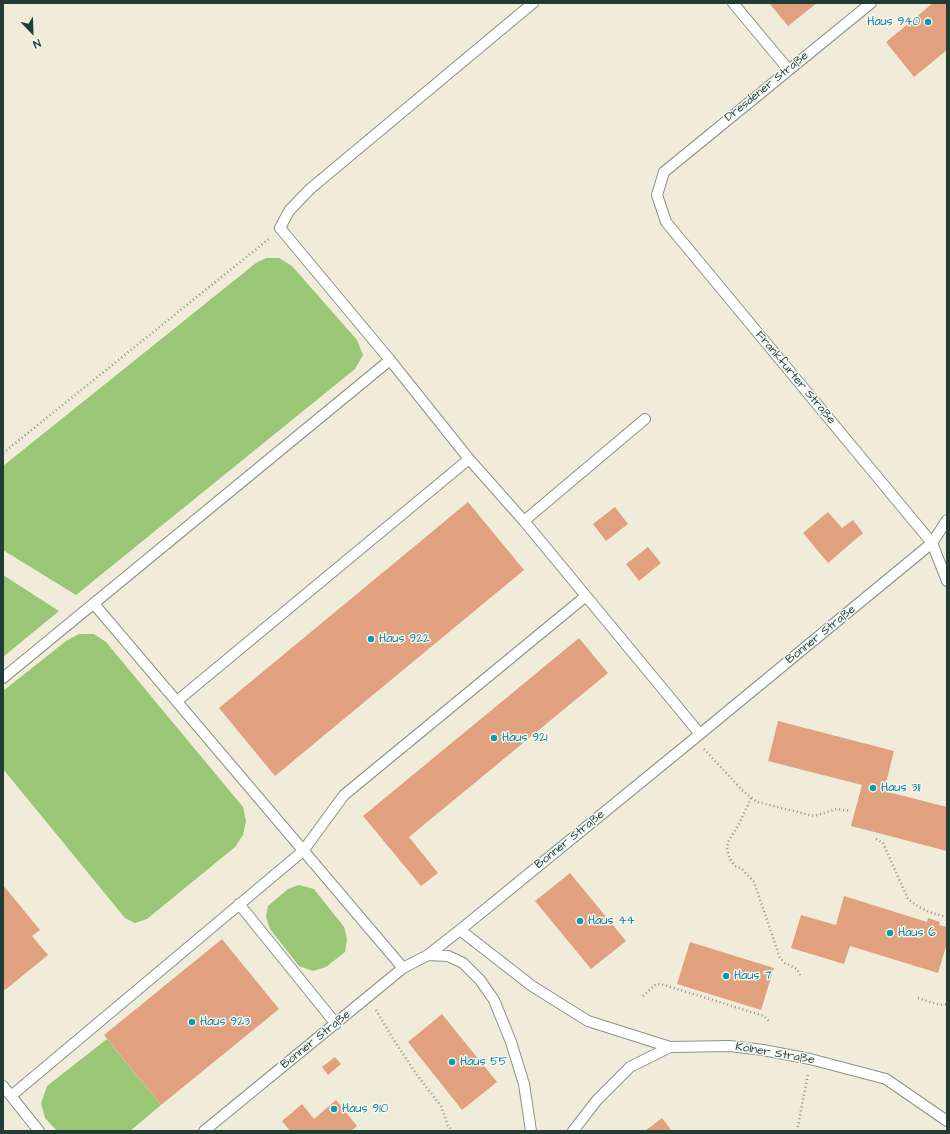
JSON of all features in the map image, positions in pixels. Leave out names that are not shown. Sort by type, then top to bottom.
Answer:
[{"type":"lane","points":[[533,3],[310,189],[289,212],[280,228],[390,360],[469,459],[524,521],[586,596],[697,736]]},
{"type":"lane","points":[[733,3],[788,69]]},
{"type":"lane","name":"Dresdener Straße","points":[[664,172],[788,69],[871,3]]},
{"type":"lane","name":"Frankfurter Straße","points":[[664,172],[657,195],[666,222],[932,544],[947,581]]},
{"type":"lane","points":[[3,678],[390,360]]},
{"type":"lane","points":[[524,521],[645,419]]},
{"type":"lane","points":[[177,701],[469,459]]},
{"type":"lane","name":"Bonner Straße","points":[[204,1131],[403,968],[428,955],[460,930],[932,544],[947,520]]},
{"type":"lane","points":[[11,1096],[303,851],[344,795],[586,596]]},
{"type":"lane","points":[[94,604],[403,968]]},
{"type":"lane","points":[[239,904],[336,1024]]},
{"type":"lane","points":[[460,930],[532,986],[588,1021],[670,1047]]},
{"type":"lane","points":[[428,955],[448,956],[463,963],[480,980],[494,1000],[511,1042],[524,1084],[531,1131]]},
{"type":"lane","name":"Kölner Straße","points":[[573,1131],[597,1100],[630,1067],[670,1047],[730,1046],[763,1050],[810,1059],[886,1079],[947,1121]]},
{"type":"lane","points":[[3,1086],[39,1131]]},
{"type":"path","points":[[3,453],[264,243],[280,228]]},
{"type":"path","points":[[697,736],[751,798],[757,802],[814,816],[837,810],[851,811]]},
{"type":"path","points":[[751,798],[739,824],[728,842],[727,850],[730,859],[735,866],[742,869],[754,882],[780,958],[785,963],[797,969],[801,977]]},
{"type":"path","points":[[876,839],[883,843],[896,869],[908,899],[919,907],[932,913],[947,917]]},
{"type":"path","points":[[643,996],[656,984],[661,984],[764,1016],[770,1022]]},
{"type":"path","points":[[369,997],[398,1047],[441,1106],[448,1126],[453,1131]]},
{"type":"path","points":[[918,998],[940,1005],[947,1004]]},
{"type":"path","points":[[797,1131],[810,1059]]},
{"type":"green space","points":[[266,258],[279,258],[292,266],[357,340],[363,355],[355,369],[76,595],[3,550],[3,466],[256,263]]},
{"type":"green space","points":[[3,575],[59,611],[3,657]]},
{"type":"green space","points":[[79,634],[94,634],[106,642],[243,807],[246,821],[243,835],[235,847],[147,919],[135,923],[125,918],[3,769],[3,691],[66,641]]},
{"type":"green space","points":[[299,885],[314,889],[344,927],[347,939],[345,952],[326,967],[313,971],[299,966],[270,929],[266,917],[268,906],[288,889]]},
{"type":"green space","points":[[107,1039],[161,1105],[130,1131],[57,1131],[45,1118],[41,1103],[47,1086]]},
{"type":"building","points":[[769,3],[817,3],[788,26]]},
{"type":"building","name":"Haus 940","points":[[933,3],[947,3],[947,50],[914,77],[886,42]]},
{"type":"building","name":"Haus 922","points":[[468,502],[524,570],[275,776],[219,708]]},
{"type":"building","points":[[615,507],[628,524],[606,541],[593,524]]},
{"type":"building","points":[[828,512],[842,528],[853,520],[863,533],[828,563],[803,533]]},
{"type":"building","points":[[648,547],[661,563],[639,581],[626,564]]},
{"type":"building","name":"Haus 921","points":[[579,638],[608,673],[409,837],[438,873],[421,886],[363,816]]},
{"type":"building","name":"Haus 311","points":[[778,721],[894,751],[884,791],[947,807],[947,851],[851,826],[862,785],[768,761]]},
{"type":"building","name":"Haus 44","points":[[570,873],[626,941],[591,969],[535,901]]},
{"type":"building","points":[[3,885],[40,930],[32,936],[48,955],[5,990],[3,988]]},
{"type":"building","name":"Haus 6","points":[[844,896],[927,922],[928,918],[940,922],[939,925],[947,927],[947,943],[938,973],[850,946],[844,964],[791,948],[801,915],[836,925]]},
{"type":"building","name":"Haus 923","points":[[222,939],[279,1009],[161,1105],[104,1035]]},
{"type":"building","name":"Haus 7","points":[[690,942],[774,968],[761,1010],[677,984]]},
{"type":"building","name":"Haus 55","points":[[442,1014],[497,1082],[462,1110],[408,1042]]},
{"type":"building","points":[[335,1057],[341,1064],[328,1075],[322,1067]]},
{"type":"building","name":"Haus 910","points":[[336,1100],[357,1126],[351,1131],[290,1131],[282,1121],[302,1104],[314,1119]]},
{"type":"building","points":[[662,1118],[672,1131],[645,1131]]},
{"type":"place","name":"Haus 940","points":[[928,22]]},
{"type":"place","name":"Haus 922","points":[[371,639]]},
{"type":"place","name":"Haus 921","points":[[494,738]]},
{"type":"place","name":"Haus 311","points":[[873,788]]},
{"type":"place","name":"Haus 44","points":[[580,921]]},
{"type":"place","name":"Haus 6","points":[[890,933]]},
{"type":"place","name":"Haus 7","points":[[726,976]]},
{"type":"place","name":"Haus 923","points":[[192,1022]]},
{"type":"place","name":"Haus 55","points":[[452,1062]]},
{"type":"place","name":"Haus 910","points":[[334,1109]]}]
